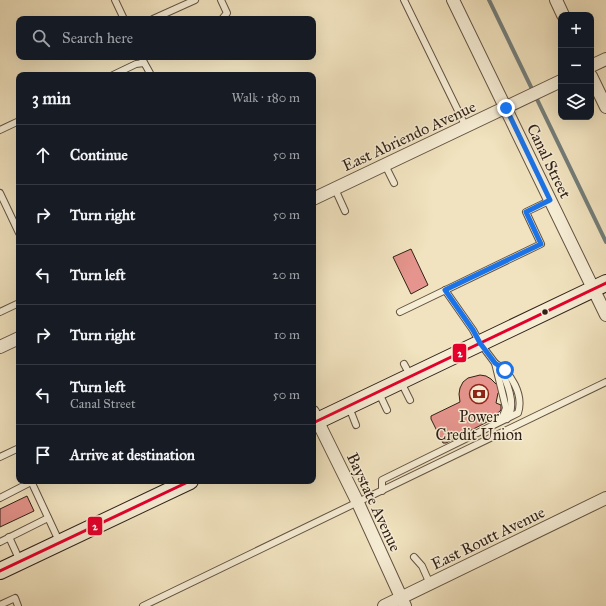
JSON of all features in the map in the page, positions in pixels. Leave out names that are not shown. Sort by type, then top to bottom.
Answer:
[{"type":"street","name":"Canal Street","points":[[453,0],[550,200],[600,286],[606,315]]},
{"type":"street","points":[[556,0],[562,12]]},
{"type":"street","points":[[594,65],[606,59]]},
{"type":"street","points":[[594,82],[606,107]]},
{"type":"street","name":"East Abriendo Avenue","points":[[316,198],[558,83]]},
{"type":"street","points":[[316,418],[348,406],[378,391],[405,374],[480,343],[600,286]]},
{"type":"street","points":[[0,347],[16,339]]},
{"type":"street","name":"Baystate Avenue","points":[[316,423],[358,503],[403,602]]},
{"type":"street","points":[[0,571],[184,484]]},
{"type":"street","name":"East Routt Avenue","points":[[384,606],[403,602],[430,584],[606,498]]},
{"type":"lane","points":[[115,0],[123,16]]},
{"type":"lane","points":[[160,16],[195,0]]},
{"type":"lane","points":[[221,0],[227,13],[224,16]]},
{"type":"lane","points":[[404,0],[466,127]]},
{"type":"lane","points":[[120,72],[142,60]]},
{"type":"lane","points":[[144,60],[150,72]]},
{"type":"lane","points":[[0,130],[16,122]]},
{"type":"lane","points":[[385,165],[394,183]]},
{"type":"lane","points":[[335,189],[345,210]]},
{"type":"lane","points":[[0,193],[16,227]]},
{"type":"lane","points":[[400,312],[541,244],[526,212],[550,200]]},
{"type":"lane","points":[[382,491],[382,480],[518,413],[519,401],[513,379],[505,370],[495,363],[445,290]]},
{"type":"lane","points":[[0,312],[16,304]]},
{"type":"lane","points":[[493,426],[503,416],[506,408],[495,363]]},
{"type":"lane","points":[[405,374],[410,400]]},
{"type":"lane","points":[[143,606],[606,382]]},
{"type":"lane","points":[[378,391],[387,410]]},
{"type":"lane","points":[[348,406],[356,425]]},
{"type":"lane","points":[[0,457],[16,449]]},
{"type":"lane","points":[[0,498],[27,484]]},
{"type":"lane","points":[[32,484],[60,543]]},
{"type":"lane","points":[[0,542],[48,518]]},
{"type":"lane","points":[[9,537],[20,562]]},
{"type":"lane","points":[[414,557],[422,566],[430,584]]},
{"type":"lane","points":[[0,605],[15,598],[18,606]]},
{"type":"building","points":[[411,249],[428,285],[411,294],[393,257]]},
{"type":"building","points":[[480,375],[486,376],[496,384],[506,381],[508,390],[498,393],[496,403],[501,405],[501,410],[489,421],[446,443],[443,443],[431,419],[431,416],[460,402],[459,394],[463,382],[468,378]]},
{"type":"building","points":[[27,496],[34,511],[0,527],[0,509]]},
{"type":"waterway","points":[[489,0],[606,242]]},
{"type":"transit line","name":"2","points":[[316,422],[606,283]]},
{"type":"transit line","name":"2","points":[[0,571],[184,484]]},
{"type":"place","name":"Power Credit Union","points":[[479,394]]},
{"type":"route","points":[[505,370],[495,363],[445,290],[541,244],[526,212],[550,200],[506,108]]}]
